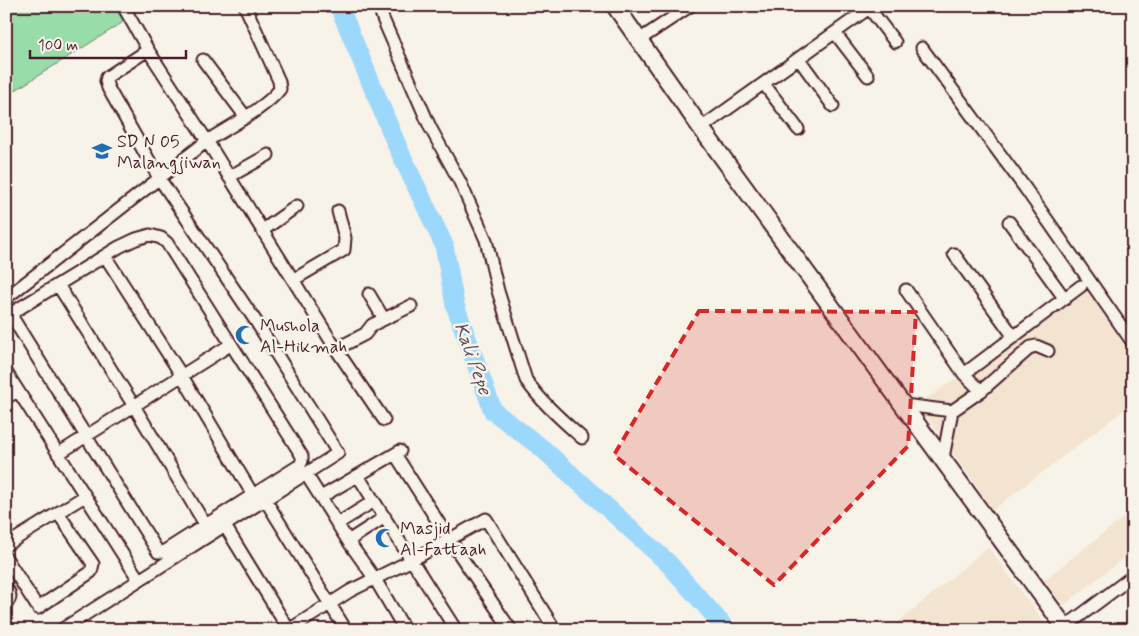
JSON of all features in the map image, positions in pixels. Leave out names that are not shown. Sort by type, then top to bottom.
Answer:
[{"type":"main road","points":[[618,7],[701,128],[1066,628]]},
{"type":"street","points":[[123,6],[148,50],[263,230],[336,349],[384,420]]},
{"type":"street","points":[[6,298],[207,141],[276,95],[280,86],[245,6]]},
{"type":"street","points":[[380,6],[383,18],[430,127],[460,182],[486,240],[498,291],[526,380],[561,420],[582,438]]},
{"type":"street","points":[[639,40],[690,6]]},
{"type":"street","points":[[701,128],[835,34],[870,7],[895,42]]},
{"type":"street","points":[[835,34],[868,76]]},
{"type":"street","points":[[922,48],[1025,188],[1133,342]]},
{"type":"street","points":[[62,630],[338,453],[257,323],[159,178],[120,111],[106,81],[110,75],[148,50]]},
{"type":"street","points":[[798,59],[834,106]]},
{"type":"street","points":[[202,60],[245,116]]},
{"type":"street","points":[[764,84],[798,129]]},
{"type":"street","points":[[229,177],[268,155]]},
{"type":"street","points":[[263,230],[297,206]]},
{"type":"street","points":[[293,280],[344,250],[345,238],[338,212]]},
{"type":"street","points":[[1009,222],[1065,299]]},
{"type":"street","points":[[150,235],[161,238],[167,243],[302,456],[300,464],[163,552],[158,552],[12,317],[15,312],[105,256],[136,239],[150,235]]},
{"type":"street","points":[[954,254],[1014,337]]},
{"type":"street","points":[[105,256],[182,376],[253,495]]},
{"type":"street","points":[[58,285],[206,526]]},
{"type":"street","points":[[964,374],[1081,286]]},
{"type":"street","points":[[906,290],[964,374],[981,391]]},
{"type":"street","points":[[369,294],[384,319]]},
{"type":"street","points":[[336,349],[365,334],[372,325],[411,306]]},
{"type":"street","points":[[58,454],[230,345]]},
{"type":"street","points":[[904,405],[952,411],[981,391],[1031,347],[1036,346],[1048,351]]},
{"type":"street","points":[[6,372],[138,580]]},
{"type":"street","points":[[6,398],[17,391]]},
{"type":"street","points":[[943,458],[952,411]]},
{"type":"street","points":[[321,498],[397,453],[449,539],[511,630]]},
{"type":"street","points":[[306,474],[348,541],[375,579],[405,630]]},
{"type":"street","points":[[358,476],[456,630]]},
{"type":"street","points":[[6,545],[85,496]]},
{"type":"street","points":[[266,500],[346,630]]},
{"type":"street","points":[[337,524],[374,501]]},
{"type":"street","points":[[6,558],[38,608],[91,572],[93,564],[58,513]]},
{"type":"street","points":[[348,541],[385,517]]},
{"type":"street","points":[[225,526],[289,630],[350,591],[412,560],[486,519],[552,625],[552,630]]},
{"type":"street","points":[[1066,628],[1133,576]]},
{"type":"street","points":[[6,588],[10,592],[10,597],[6,603]]},
{"type":"highlighted area","points":[[699,311],[916,312],[908,446],[774,585],[614,455]]},
{"type":"shaded area","points":[[1087,284],[1133,348],[1133,403],[993,510],[918,404],[1015,339]]},
{"type":"shaded area","points":[[1133,510],[1133,551],[1063,606],[1044,580]]},
{"type":"shaded area","points":[[988,547],[1050,630],[889,630]]},
{"type":"green space","points":[[6,6],[115,6],[125,21],[6,96]]},
{"type":"waterway","name":"Kali Pepe","points":[[339,6],[398,148],[444,245],[455,305],[493,411],[543,449],[668,563],[727,630]]},
{"type":"place","name":"SD N 05 Malangjiwan","points":[[102,151]]},
{"type":"place","name":"Mushola Al-Hikmah","points":[[245,335]]},
{"type":"place","name":"Masjid Al-Fattaah","points":[[385,538]]}]
